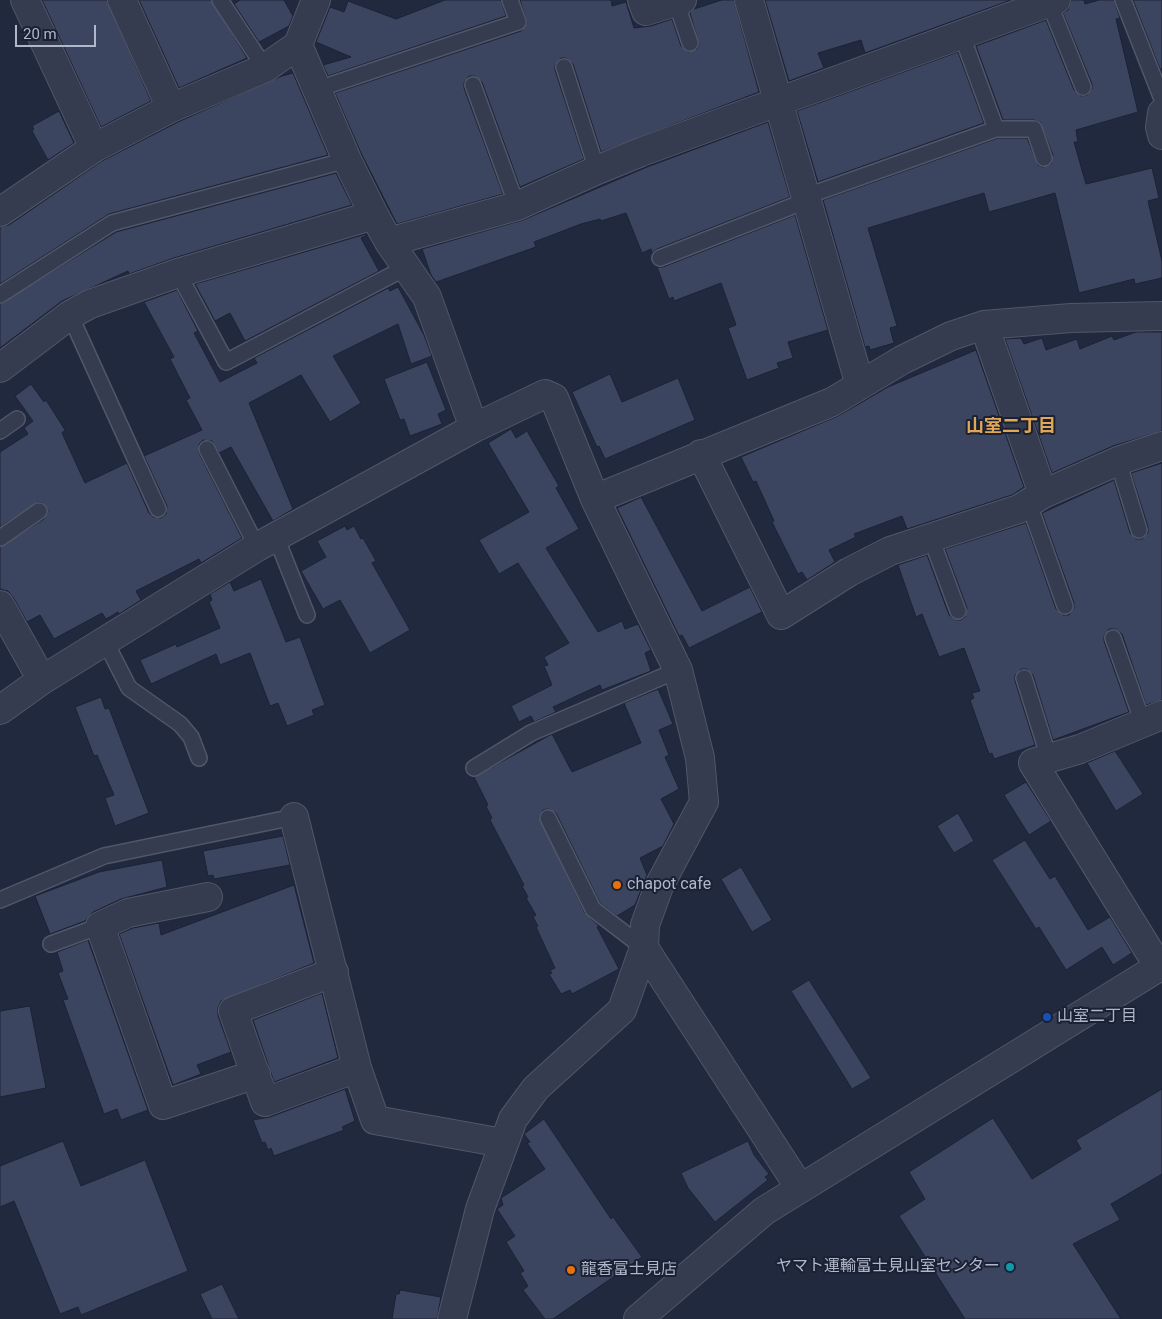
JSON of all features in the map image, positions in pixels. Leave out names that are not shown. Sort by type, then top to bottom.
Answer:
[{"type":"street","points":[[25,0],[94,148]]},
{"type":"street","points":[[122,0],[171,108]]},
{"type":"street","points":[[0,212],[94,148],[171,108],[265,68],[298,45],[316,0]]},
{"type":"street","points":[[642,0],[646,11],[679,1]]},
{"type":"street","points":[[749,0],[780,101],[860,385]]},
{"type":"street","points":[[389,242],[517,206],[597,170],[1051,1]]},
{"type":"street","points":[[298,45],[347,160],[374,215],[389,242],[427,297],[474,428]]},
{"type":"street","points":[[1162,113],[1160,127],[1162,135]]},
{"type":"street","points":[[0,368],[70,315],[90,304],[178,273],[374,215]]},
{"type":"street","points":[[594,499],[832,402],[902,360],[951,336],[984,325],[1071,318],[1162,316]]},
{"type":"street","points":[[984,325],[1036,499]]},
{"type":"street","points":[[0,710],[42,680],[267,542],[474,428],[545,394],[554,398],[594,499],[678,670],[700,758],[704,802],[659,886],[645,925],[644,948],[622,1010],[536,1088],[513,1119],[480,1210],[452,1319]]},
{"type":"street","points":[[701,454],[781,615],[849,572],[882,555],[1036,499],[1118,462],[1162,446]]},
{"type":"street","points":[[0,605],[42,680]]},
{"type":"street","points":[[638,1319],[764,1211],[1161,966],[1033,763],[1080,749],[1153,719]]},
{"type":"street","points":[[294,817],[357,1068],[375,1120],[503,1143]]},
{"type":"street","points":[[208,897],[128,913],[100,926],[163,1105],[256,1074]]},
{"type":"street","points":[[644,948],[800,1188]]},
{"type":"street","points":[[334,972],[233,1012],[265,1102],[357,1068]]},
{"type":"lane","points":[[220,0],[265,68]]},
{"type":"lane","points":[[318,89],[518,22],[510,0]]},
{"type":"lane","points":[[1122,0],[1162,98]]},
{"type":"lane","points":[[679,1],[690,43]]},
{"type":"lane","points":[[1051,1],[1083,87]]},
{"type":"lane","points":[[961,33],[996,129]]},
{"type":"lane","points":[[564,67],[597,170]]},
{"type":"lane","points":[[473,86],[517,206]]},
{"type":"lane","points":[[660,258],[807,198],[996,129],[1034,129],[1044,158]]},
{"type":"lane","points":[[0,295],[112,224],[347,160]]},
{"type":"lane","points":[[178,273],[226,362],[407,266]]},
{"type":"lane","points":[[70,315],[158,509]]},
{"type":"lane","points":[[0,432],[18,419]]},
{"type":"lane","points":[[207,449],[267,542],[307,615]]},
{"type":"lane","points":[[1118,462],[1139,530]]},
{"type":"lane","points":[[1036,499],[1065,606]]},
{"type":"lane","points":[[0,538],[39,511]]},
{"type":"lane","points":[[931,538],[958,612]]},
{"type":"lane","points":[[1113,638],[1153,719]]},
{"type":"lane","points":[[105,641],[129,688],[180,724],[191,737],[200,758]]},
{"type":"lane","points":[[474,768],[531,733],[678,670]]},
{"type":"lane","points":[[1024,678],[1048,758]]},
{"type":"lane","points":[[0,900],[104,856],[294,817]]},
{"type":"lane","points":[[548,818],[593,910],[644,948]]},
{"type":"lane","points":[[51,944],[100,926]]},
{"type":"building","points":[[42,0],[107,0],[151,101],[101,127]]},
{"type":"building","points":[[139,0],[211,0],[247,58],[179,88]]},
{"type":"building","points":[[240,0],[284,0],[293,16],[289,26],[259,42],[234,4]]},
{"type":"building","points":[[445,0],[501,0],[506,16],[328,76],[323,65],[351,57],[316,42],[330,7],[344,12],[348,1],[396,19]]},
{"type":"building","points":[[520,0],[611,0],[612,6],[626,2],[634,28],[651,26],[672,19],[681,46],[689,52],[697,49],[699,44],[690,13],[694,9],[722,0],[734,0],[759,92],[601,152],[573,64],[566,58],[561,58],[555,65],[555,70],[584,159],[520,187],[482,82],[475,76],[469,76],[464,83],[464,88],[503,194],[397,224],[361,153],[335,93],[521,31],[527,23]]},
{"type":"building","points":[[765,0],[1011,0],[865,53],[861,40],[818,53],[824,68],[789,81]]},
{"type":"building","points":[[1071,0],[1084,0],[1085,4],[1099,0],[1114,0],[1120,18],[1116,19],[1138,112],[1076,130],[1078,142],[1074,142],[1086,184],[1152,168],[1159,198],[1148,201],[1162,261],[1162,278],[1135,284],[1134,279],[1079,293],[1055,193],[989,212],[984,193],[868,228],[897,326],[890,328],[894,343],[870,350],[869,346],[865,347],[823,200],[998,138],[1027,138],[1038,165],[1043,167],[1051,164],[1053,155],[1040,122],[1034,120],[1003,120],[976,46],[1046,20],[1074,90],[1081,96],[1087,95],[1092,89],[1092,84],[1063,13],[1068,10]]},
{"type":"building","points":[[1133,0],[1162,0],[1162,69],[1160,69]]},
{"type":"building","points":[[958,52],[984,123],[818,182],[797,111]]},
{"type":"building","points":[[293,73],[328,155],[109,214],[0,284],[0,227],[9,225],[102,161],[178,122],[279,77]]},
{"type":"building","points":[[59,111],[74,143],[48,160],[32,131],[34,129],[32,126]]},
{"type":"building","points":[[768,122],[790,197],[657,249],[652,253],[651,249],[642,253],[626,213],[601,221],[600,219],[581,224],[534,242],[536,247],[436,282],[431,275],[422,249],[523,220],[647,167]]},
{"type":"building","points":[[336,173],[352,205],[174,258],[129,274],[128,271],[62,301],[0,348],[0,304],[116,232]]},
{"type":"building","points":[[795,215],[828,330],[788,342],[793,358],[777,363],[779,368],[747,380],[728,328],[736,325],[721,283],[674,301],[673,297],[669,299],[657,267],[663,267]]},
{"type":"building","points":[[366,234],[361,238],[379,271],[245,341],[230,313],[215,321],[195,284]]},
{"type":"building","points":[[398,287],[424,335],[432,356],[411,364],[398,324],[333,356],[361,403],[330,422],[301,375],[249,403],[293,509],[273,521],[231,447],[219,453],[212,441],[203,440],[199,444],[199,453],[242,538],[201,563],[199,559],[136,591],[141,600],[119,614],[118,612],[106,619],[102,613],[54,639],[40,615],[27,622],[13,597],[8,591],[0,589],[0,547],[44,519],[48,511],[43,503],[38,502],[0,527],[0,452],[28,434],[24,428],[33,421],[15,396],[31,384],[44,402],[46,400],[65,430],[62,433],[85,483],[127,463],[149,513],[153,517],[161,518],[166,514],[167,506],[144,456],[202,430],[186,400],[190,398],[170,359],[174,357],[144,302],[177,290],[198,331],[194,333],[220,382],[257,363],[254,358],[388,288],[390,291]]},
{"type":"building","points":[[1136,332],[1162,332],[1162,431],[1113,446],[1052,473],[1005,339],[1021,338],[1024,344],[1042,338],[1046,350],[1077,339],[1080,349],[1112,336],[1114,340]]},
{"type":"building","points":[[976,350],[1024,487],[1012,495],[907,529],[902,516],[854,534],[856,537],[829,550],[835,562],[807,580],[802,572],[798,574],[772,522],[774,521],[756,481],[753,482],[741,457],[838,416],[888,387]]},
{"type":"building","points":[[427,362],[446,410],[438,414],[442,424],[410,436],[404,419],[400,420],[384,379]]},
{"type":"building","points":[[610,374],[622,402],[678,378],[695,420],[605,459],[599,446],[597,447],[572,392]]},
{"type":"building","points":[[511,429],[516,438],[527,431],[559,486],[556,488],[579,529],[546,548],[598,632],[622,621],[625,629],[638,624],[651,650],[645,653],[651,671],[602,690],[600,685],[553,707],[556,712],[534,722],[531,716],[519,722],[511,706],[552,685],[544,666],[548,665],[544,657],[569,643],[518,563],[499,574],[479,540],[529,512],[488,443]]},
{"type":"building","points":[[1162,463],[1162,700],[1146,705],[1122,634],[1115,629],[1109,629],[1104,636],[1104,641],[1129,712],[1053,740],[1033,675],[1027,669],[1021,669],[1015,675],[1015,681],[1035,745],[994,759],[992,753],[989,754],[970,700],[974,698],[972,693],[980,691],[964,648],[939,657],[922,614],[916,617],[898,565],[927,555],[949,615],[956,620],[961,620],[965,617],[967,608],[945,549],[1026,523],[1056,609],[1063,615],[1069,615],[1074,608],[1074,603],[1042,513],[1114,480],[1130,533],[1136,539],[1142,539],[1148,533],[1148,527],[1131,473]]},
{"type":"building","points":[[641,497],[702,611],[750,587],[762,612],[689,648],[682,635],[679,636],[617,508]]},
{"type":"building","points":[[345,526],[347,530],[354,526],[361,539],[363,538],[376,561],[372,563],[410,630],[370,653],[340,600],[323,609],[301,571],[326,557],[317,541]]},
{"type":"building","points":[[261,579],[286,642],[300,637],[325,705],[312,710],[314,715],[287,726],[278,703],[270,706],[250,653],[220,665],[216,654],[151,684],[140,660],[176,644],[177,647],[220,628],[209,602],[212,600],[210,594],[230,582],[234,591]]},
{"type":"building","points":[[658,689],[673,724],[659,730],[669,755],[665,757],[679,789],[661,799],[674,824],[663,846],[640,858],[647,875],[635,905],[617,916],[600,903],[556,813],[548,809],[543,810],[539,817],[585,913],[599,926],[597,927],[619,969],[572,994],[570,990],[561,994],[549,974],[552,973],[550,970],[555,968],[536,927],[538,926],[533,917],[536,915],[526,898],[528,897],[522,886],[524,885],[490,820],[492,818],[486,806],[488,805],[474,777],[552,734],[572,772],[641,743],[624,703]]},
{"type":"building","points":[[101,697],[105,709],[109,708],[149,813],[115,826],[105,798],[114,795],[97,755],[94,756],[75,707]]},
{"type":"building","points":[[1115,751],[1143,794],[1116,811],[1087,763]]},
{"type":"building","points":[[1026,782],[1051,821],[1029,835],[1004,795]]},
{"type":"building","points":[[958,813],[974,841],[954,853],[937,826]]},
{"type":"building","points":[[283,836],[290,865],[214,879],[213,875],[208,876],[203,851]]},
{"type":"building","points":[[1025,840],[1050,879],[1055,876],[1088,930],[1110,917],[1132,953],[1113,965],[1102,947],[1066,970],[1039,927],[1036,929],[992,860]]},
{"type":"building","points":[[162,860],[167,887],[121,899],[93,912],[85,921],[50,934],[35,896],[99,872]]},
{"type":"building","points":[[741,867],[772,920],[752,932],[721,879]]},
{"type":"building","points":[[294,885],[314,963],[221,1001],[218,1008],[218,1016],[231,1052],[197,1065],[201,1074],[173,1085],[119,934],[133,928],[159,923],[161,935]]},
{"type":"building","points":[[88,940],[148,1110],[121,1120],[117,1109],[104,1114],[63,1000],[68,999],[58,973],[63,971],[57,952]]},
{"type":"building","points":[[809,980],[871,1078],[852,1089],[791,991]]},
{"type":"building","points":[[322,993],[338,1058],[274,1082],[253,1020]]},
{"type":"building","points":[[30,1006],[46,1088],[0,1097],[0,1011]]},
{"type":"building","points":[[345,1089],[355,1121],[342,1127],[344,1130],[274,1156],[271,1148],[268,1150],[265,1142],[262,1143],[253,1120],[270,1117]]},
{"type":"building","name":"ヤマト運輸富士見山室センター","points":[[1162,1089],[1162,1174],[1111,1204],[1120,1220],[1073,1244],[1121,1319],[965,1319],[899,1216],[925,1199],[909,1172],[993,1118],[1032,1179],[1081,1149],[1076,1140]]},
{"type":"building","points":[[544,1119],[611,1219],[613,1217],[642,1257],[553,1319],[545,1319],[523,1290],[528,1286],[520,1273],[524,1271],[506,1242],[515,1236],[497,1209],[503,1205],[501,1198],[545,1169],[527,1143],[530,1142],[524,1134]]},
{"type":"building","points":[[63,1141],[81,1186],[145,1160],[188,1271],[81,1315],[78,1307],[60,1314],[14,1201],[0,1207],[0,1166]]},
{"type":"building","points":[[748,1141],[754,1155],[769,1174],[765,1177],[768,1180],[715,1222],[688,1188],[681,1173]]},
{"type":"building","points":[[222,1284],[239,1319],[212,1319],[200,1294]]},
{"type":"building","points":[[400,1290],[441,1297],[437,1319],[392,1319],[396,1294],[399,1294]]},
{"type":"place","name":"chapot cafe","points":[[617,885]]},
{"type":"place","name":"山室二丁目","points":[[1047,1017]]},
{"type":"place","name":"ヤマト運輸富士見山室センター","points":[[1010,1267]]},
{"type":"place","name":"龍香富士見店","points":[[571,1270]]},
{"type":"district","name":"山室二丁目","points":[[1011,427]]}]
